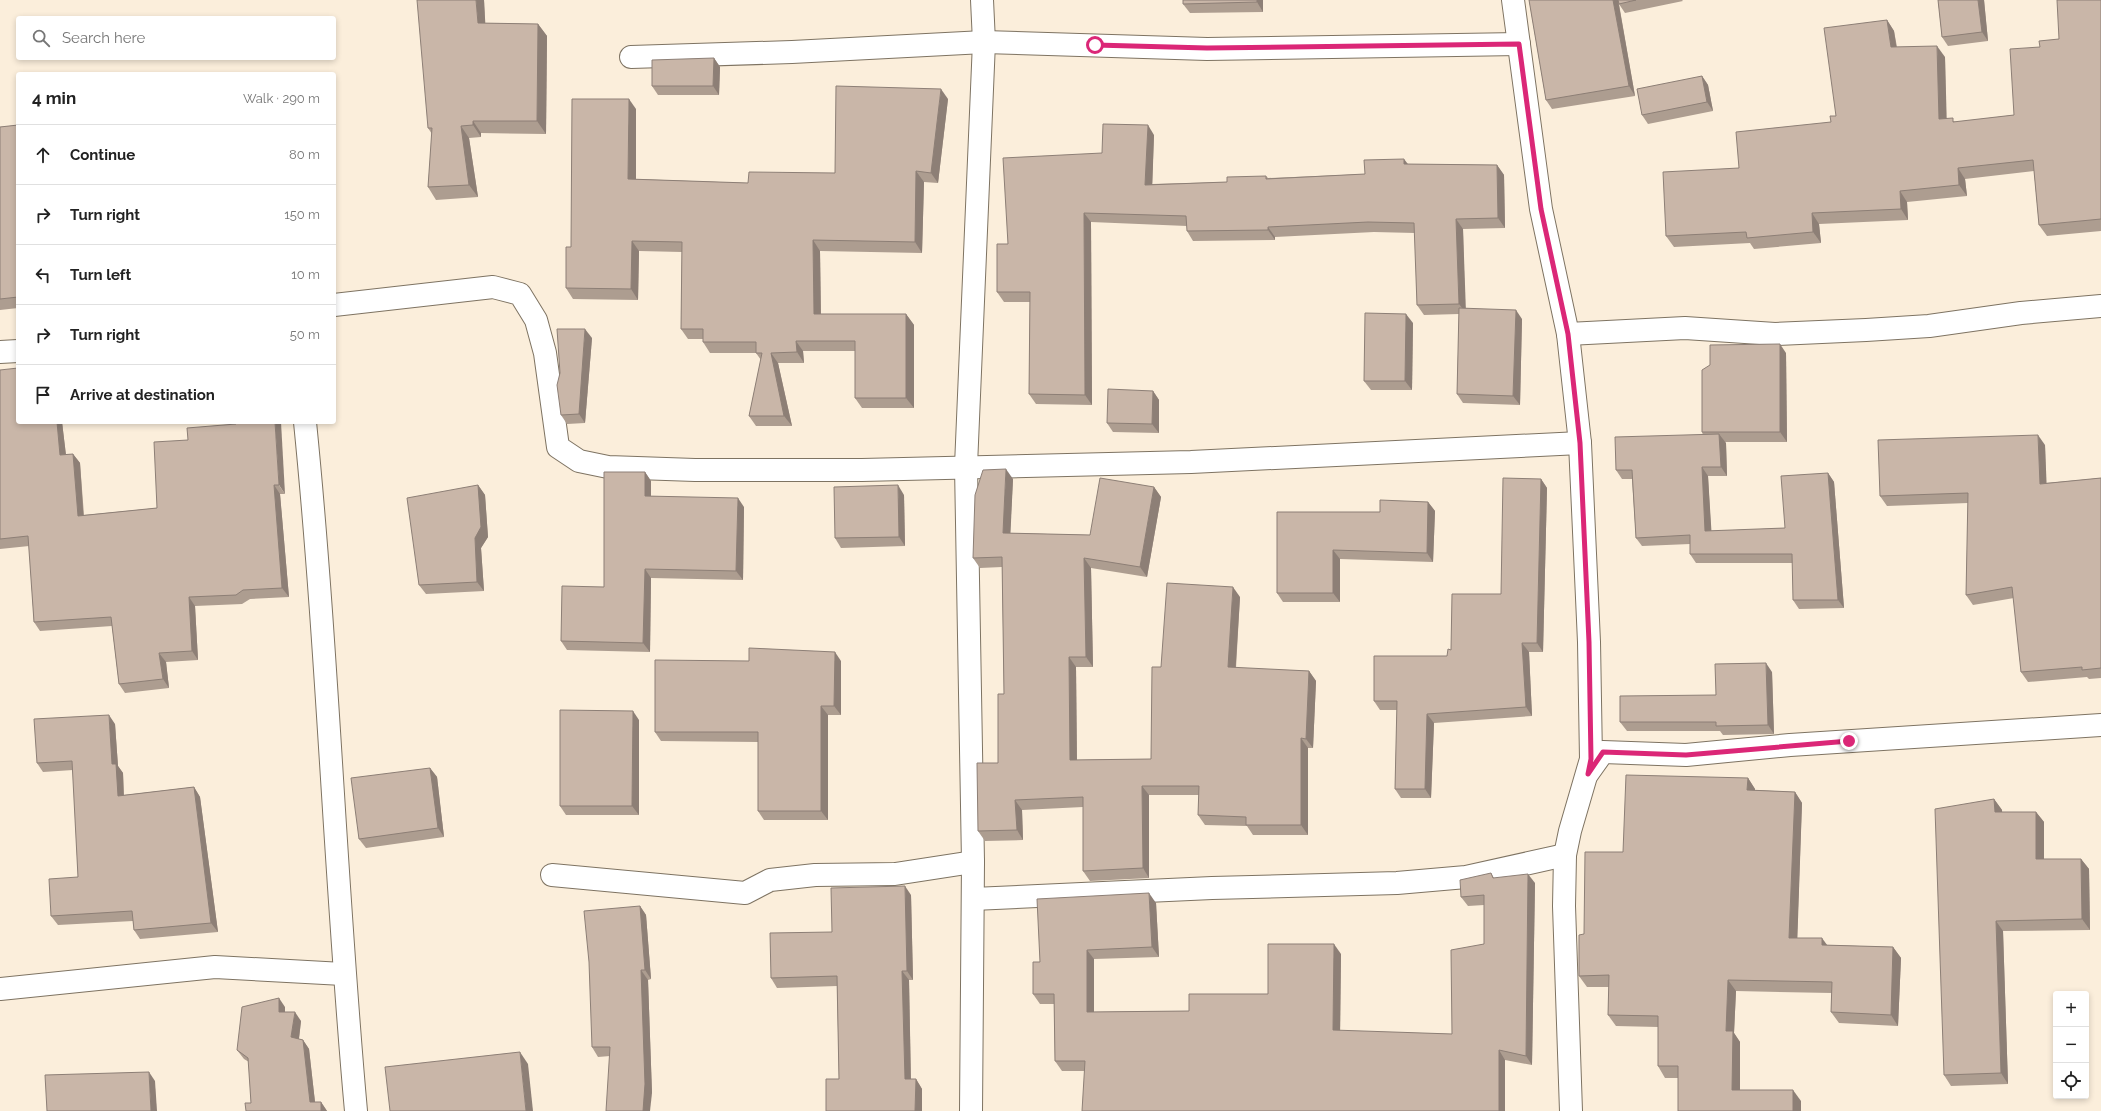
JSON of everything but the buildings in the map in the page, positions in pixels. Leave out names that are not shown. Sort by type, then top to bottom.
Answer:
[{"type":"street","points":[[970,1111],[973,862],[966,466],[984,42],[982,0]]},
{"type":"street","points":[[1513,0],[1541,209],[1568,334],[1580,443],[1589,650],[1591,759],[1588,774],[1570,831],[1565,855],[1564,906],[1571,1111]]},
{"type":"street","points":[[631,57],[792,52],[984,42],[1207,48],[1519,44]]},
{"type":"street","points":[[336,305],[493,287],[520,294],[536,320],[545,353],[558,446],[579,461],[608,467],[695,470],[862,470],[966,466],[1191,462],[1580,443]]},
{"type":"street","points":[[1568,334],[1685,328],[1775,334],[1866,330],[1929,326],[2021,313],[2101,306]]},
{"type":"street","points":[[0,352],[16,351]]},
{"type":"street","points":[[305,424],[313,503],[329,724],[343,974],[356,1111]]},
{"type":"street","points":[[1588,774],[1603,752],[1686,755],[1790,745],[2101,725]]},
{"type":"street","points":[[973,899],[1212,888],[1397,883],[1466,877],[1565,855]]},
{"type":"street","points":[[552,876],[745,893],[770,880],[815,876],[895,874],[973,862]]},
{"type":"street","points":[[0,989],[215,967],[343,974]]},
{"type":"route","points":[[1095,45],[1207,48],[1519,44],[1541,209],[1568,334],[1580,443],[1589,642],[1591,759],[1588,774],[1603,752],[1686,755],[1849,741]]}]
